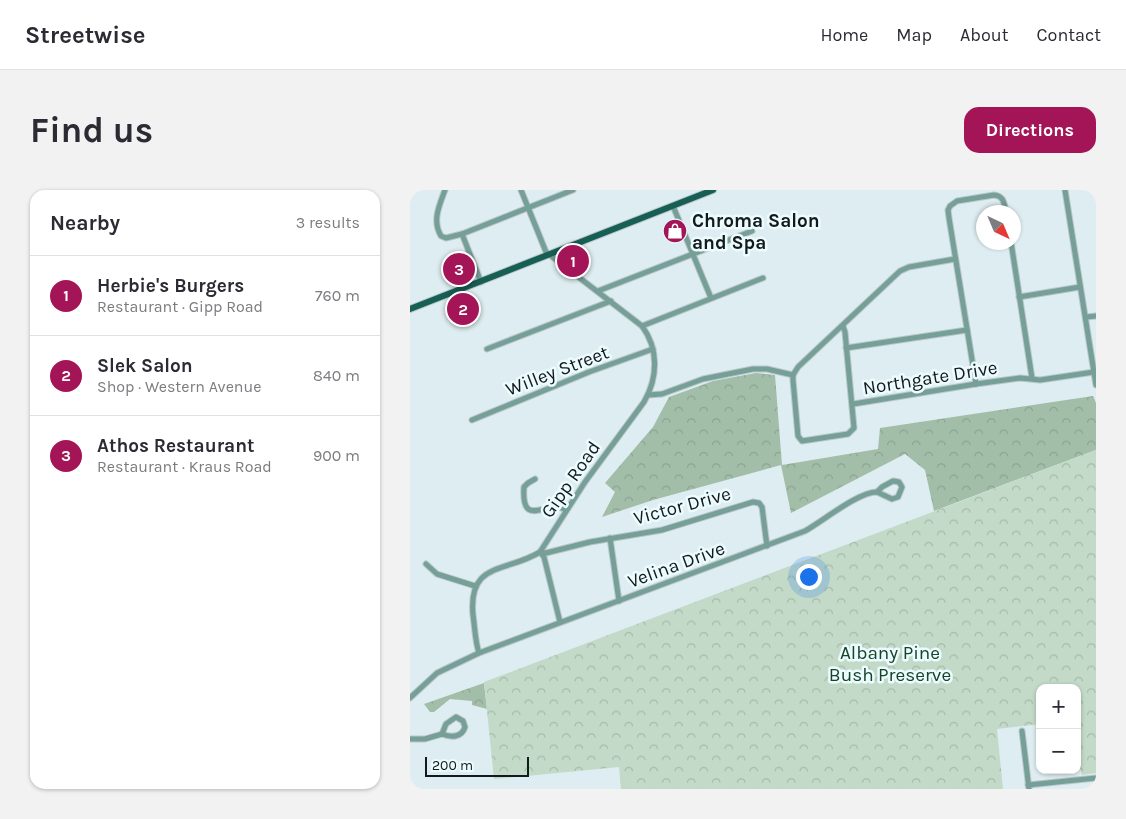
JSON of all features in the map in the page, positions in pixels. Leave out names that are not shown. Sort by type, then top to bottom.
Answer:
[{"type":"main road","points":[[410,309],[713,190]]},
{"type":"street","points":[[445,190],[437,212],[438,230],[441,236],[446,238],[462,234],[573,190]]},
{"type":"street","points":[[522,190],[544,249],[550,255]]},
{"type":"street","points":[[1065,190],[1096,385]]},
{"type":"street","points":[[976,384],[948,210],[957,201],[994,195],[1002,197],[1004,205]]},
{"type":"street","points":[[673,206],[711,298]]},
{"type":"street","points":[[598,291],[752,231]]},
{"type":"street","points":[[462,234],[481,282]]},
{"type":"street","points":[[1012,250],[1032,378]]},
{"type":"street","name":"Gipp Road","points":[[540,552],[566,510],[648,394],[655,372],[653,349],[649,336],[642,326],[550,255]]},
{"type":"street","points":[[648,394],[662,394],[703,378],[753,369],[767,369],[794,375],[803,362],[900,271],[909,267],[955,259]]},
{"type":"street","points":[[642,326],[763,278]]},
{"type":"street","points":[[1019,297],[1080,287]]},
{"type":"street","points":[[486,349],[611,301]]},
{"type":"street","points":[[1086,317],[1096,316]]},
{"type":"street","points":[[843,326],[853,404]]},
{"type":"street","points":[[846,348],[967,330]]},
{"type":"street","name":"Willey Street","points":[[472,420],[589,372],[653,349]]},
{"type":"street","name":"Northgate Drive","points":[[794,375],[798,436],[802,441],[851,433],[855,426],[853,404],[1020,378],[1040,380],[1094,372]]},
{"type":"street","points":[[536,479],[524,487],[527,509],[533,511],[557,507],[566,510]]},
{"type":"street","name":"Velina Drive","points":[[479,653],[805,531],[854,501],[877,492],[882,486],[893,481],[899,482],[902,487],[900,495],[895,499],[888,498],[877,492]]},
{"type":"street","name":"Victor Drive","points":[[540,552],[546,553],[610,538],[662,530],[739,505],[755,502],[762,507],[767,546]]},
{"type":"street","points":[[610,538],[619,601]]},
{"type":"street","points":[[410,698],[437,673],[479,653],[472,602],[475,586],[480,579],[488,574],[540,552],[544,557],[560,622]]},
{"type":"street","points":[[426,564],[437,574],[475,586]]},
{"type":"street","points":[[410,739],[442,734],[448,736],[460,735],[465,729],[463,721],[459,718],[452,718],[444,727],[442,734]]},
{"type":"street","points":[[1022,731],[1028,787],[1096,778]]},
{"type":"green space","points":[[756,373],[775,375],[782,465],[878,449],[880,428],[1093,396],[1096,403],[1096,450],[934,511],[925,470],[905,454],[791,513],[781,465],[653,500],[602,517],[615,492],[605,483],[653,427],[669,397],[713,381]]},
{"type":"green space","name":"Albany Pine Bush Preserve","points":[[1096,450],[1096,773],[1082,775],[1081,772],[1081,684],[1036,684],[1036,724],[997,729],[1003,789],[621,789],[619,767],[494,779],[484,682]]},
{"type":"green space","points":[[484,683],[487,709],[472,705],[472,701],[450,699],[434,712],[430,712],[424,704]]},
{"type":"place","name":"Chroma Salon and Spa","points":[[675,231]]},
{"type":"place","name":"Herbie's Burgers","points":[[573,261]]},
{"type":"place","name":"Athos Restaurant","points":[[459,269]]},
{"type":"place","name":"Slek Salon","points":[[463,309]]}]
